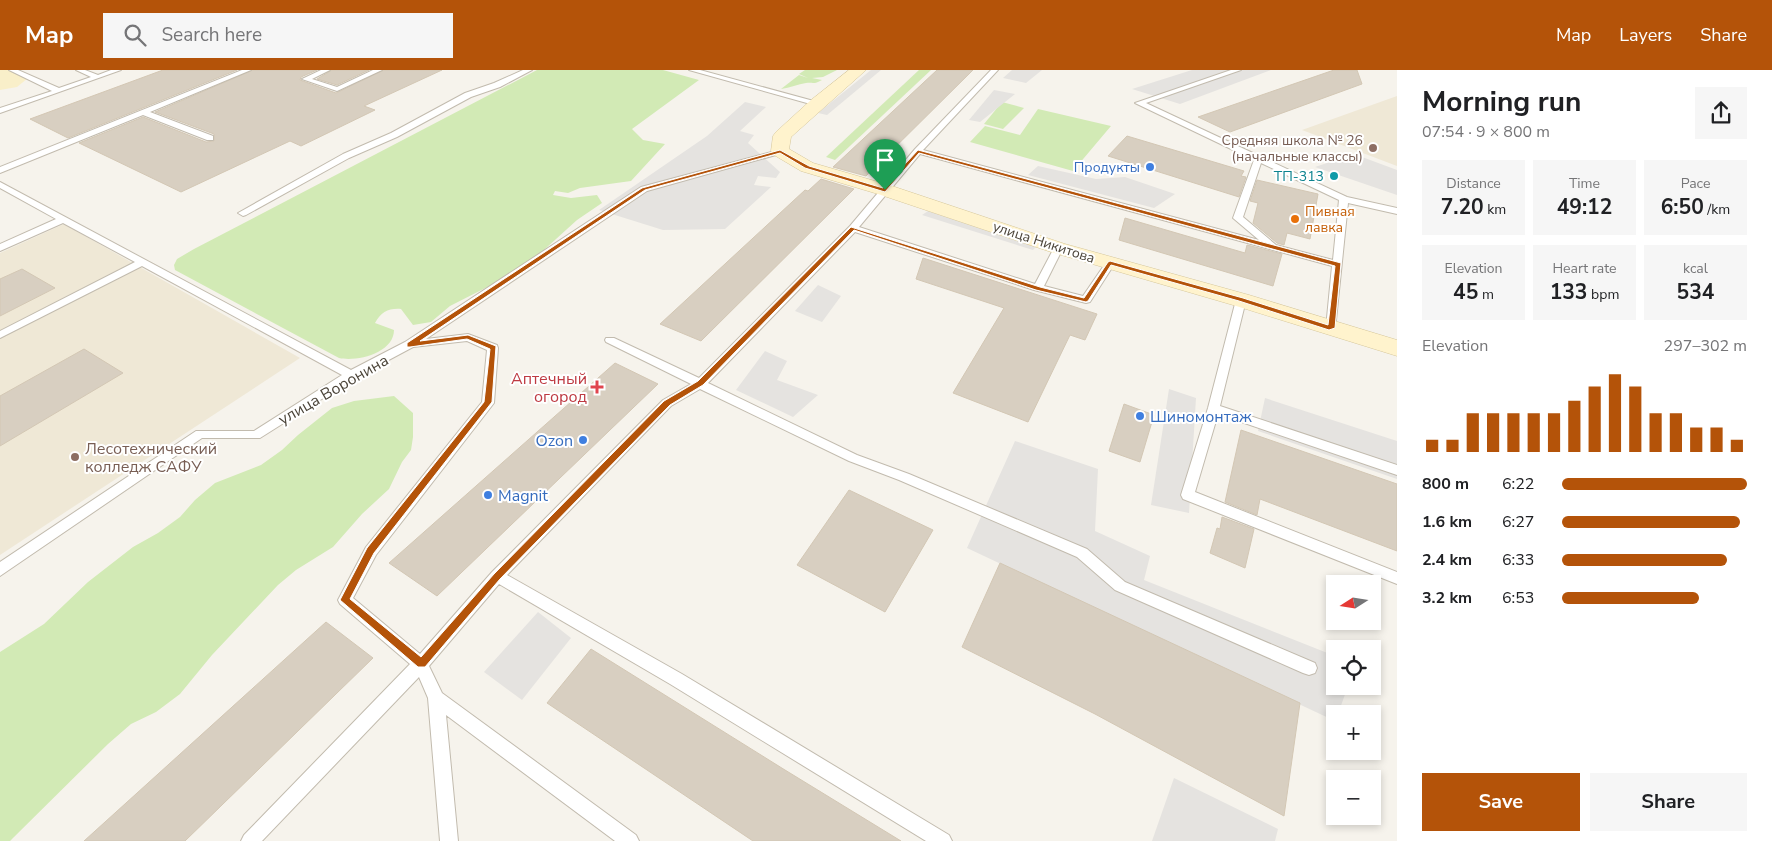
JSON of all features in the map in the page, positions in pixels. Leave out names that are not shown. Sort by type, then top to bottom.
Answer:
[{"type":"street","points":[[780,151],[782,136],[817,102],[858,70]]},
{"type":"street","name":"улица Никитова","points":[[780,151],[807,167],[885,190],[1058,248],[1241,300],[1397,348]]},
{"type":"lane","points":[[12,70],[59,90]]},
{"type":"lane","points":[[79,70],[97,77]]},
{"type":"lane","points":[[0,111],[118,70]]},
{"type":"lane","points":[[0,170],[248,70]]},
{"type":"lane","points":[[327,70],[306,79],[337,89],[379,70]]},
{"type":"lane","points":[[243,213],[346,156],[394,135],[468,96],[497,86],[529,70]]},
{"type":"lane","points":[[692,70],[817,102]]},
{"type":"lane","points":[[250,841],[421,664],[497,576],[667,403],[701,383],[853,228],[918,152],[996,70]]},
{"type":"lane","points":[[1238,70],[1139,103],[1344,199],[1397,211]]},
{"type":"lane","points":[[143,112],[210,138]]},
{"type":"lane","name":"улица Воронина","points":[[0,570],[200,434],[256,435],[351,375],[410,345],[644,189],[780,151]]},
{"type":"lane","points":[[918,152],[1338,264]]},
{"type":"lane","points":[[1258,159],[1238,218],[1273,247]]},
{"type":"lane","points":[[0,185],[351,375]]},
{"type":"lane","points":[[1331,328],[1344,199]]},
{"type":"lane","points":[[0,248],[63,219]]},
{"type":"lane","points":[[853,228],[1038,288],[1086,300],[1110,263]]},
{"type":"lane","points":[[1038,288],[1058,248]]},
{"type":"lane","points":[[0,335],[142,262]]},
{"type":"lane","points":[[1241,300],[1214,408],[1188,495],[1397,578]]},
{"type":"lane","points":[[410,345],[468,337],[494,348],[488,402],[370,551],[344,600],[421,664],[436,698],[448,841]]},
{"type":"lane","points":[[610,340],[853,458],[904,477],[1082,553],[1120,586],[1310,668]]},
{"type":"lane","points":[[1214,408],[1397,470]]},
{"type":"lane","points":[[497,576],[676,679],[943,841]]},
{"type":"lane","points":[[436,698],[630,841]]},
{"type":"shaded area","points":[[871,70],[881,70],[827,115],[818,113]]},
{"type":"shaded area","points":[[1012,70],[1042,70],[1026,83],[1003,78]]},
{"type":"shaded area","points":[[1192,70],[1271,70],[1180,104],[1132,89]]},
{"type":"shaded area","points":[[994,90],[1015,94],[980,122],[969,120]]},
{"type":"shaded area","name":"Средняя школа № 26 (начальные классы)","points":[[1397,96],[1397,166],[1302,130]]},
{"type":"shaded area","points":[[745,102],[766,107],[740,131],[754,135],[748,143],[780,172],[776,178],[758,176],[754,185],[771,187],[725,229],[663,230],[599,210],[707,136]]},
{"type":"shaded area","points":[[1354,154],[1397,170],[1397,195],[1315,167]]},
{"type":"shaded area","points":[[1038,166],[1096,179],[1125,177],[1175,194],[1154,208],[1028,175]]},
{"type":"shaded area","points":[[928,211],[1037,246],[1033,250],[922,215]]},
{"type":"shaded area","name":"Лесотехнический колледж САФУ","points":[[64,224],[300,358],[0,555],[0,253]]},
{"type":"shaded area","points":[[818,285],[841,296],[822,322],[795,311]]},
{"type":"shaded area","points":[[765,351],[787,361],[777,380],[818,395],[793,417],[736,390]]},
{"type":"shaded area","points":[[1169,389],[1196,398],[1189,513],[1151,505]]},
{"type":"shaded area","points":[[1265,398],[1397,441],[1397,479],[1258,431]]},
{"type":"shaded area","points":[[1015,441],[1098,469],[1095,531],[1150,556],[1144,580],[1326,652],[1326,695],[1345,695],[1341,705],[1326,705],[1326,717],[967,548]]},
{"type":"shaded area","points":[[538,612],[571,638],[522,700],[484,672]]},
{"type":"shaded area","points":[[1174,778],[1278,829],[1275,841],[1152,841]]},
{"type":"green space","points":[[537,70],[663,70],[699,80],[632,129],[643,140],[665,144],[631,181],[580,188],[568,193],[555,191],[553,195],[571,198],[597,195],[602,203],[577,220],[523,269],[450,306],[431,322],[413,325],[401,309],[393,309],[383,313],[375,323],[394,330],[388,345],[381,350],[355,359],[339,358],[175,270],[174,265],[177,259],[194,249]]},
{"type":"green space","points":[[805,70],[837,70],[823,77],[812,78],[822,80],[817,82],[781,89],[799,75],[808,78],[799,74]]},
{"type":"green space","points":[[919,70],[931,70],[835,160],[826,157]]},
{"type":"green space","points":[[1002,102],[1024,108],[1003,129],[984,124]]},
{"type":"green space","points":[[1038,109],[1111,126],[1073,171],[970,142],[985,126],[1020,135]]},
{"type":"green space","points":[[394,396],[413,413],[413,437],[411,450],[402,462],[389,489],[362,514],[333,547],[296,570],[278,585],[212,655],[180,694],[156,712],[131,724],[108,744],[10,841],[0,841],[0,652],[44,624],[88,582],[133,547],[158,533],[180,517],[195,500],[215,483],[261,465],[332,408],[354,401]]},
{"type":"sand","points":[[0,70],[11,70],[28,78],[17,87],[0,90]]},
{"type":"building","points":[[163,70],[237,70],[68,138],[30,119]]},
{"type":"building","points":[[253,70],[317,70],[301,77],[300,80],[336,93],[384,70],[442,70],[364,106],[375,110],[301,146],[290,141],[181,192],[79,143],[143,117],[206,142],[214,141],[214,134],[155,112]]},
{"type":"building","points":[[332,70],[369,70],[337,85],[317,79]]},
{"type":"building","points":[[937,70],[973,70],[866,176],[833,167]]},
{"type":"building","points":[[1334,70],[1357,70],[1362,84],[1230,132],[1198,117]]},
{"type":"building","points":[[1127,136],[1244,171],[1241,176],[1246,177],[1239,197],[1108,156]]},
{"type":"building","points":[[821,179],[854,189],[701,341],[660,324],[805,190],[808,191]]},
{"type":"building","points":[[1257,180],[1318,194],[1310,239],[1287,233],[1284,245],[1277,243],[1253,223],[1258,203],[1250,201]]},
{"type":"building","points":[[1125,218],[1245,253],[1247,245],[1282,254],[1273,286],[1119,240]]},
{"type":"building","points":[[923,258],[1097,314],[1085,340],[1070,335],[1028,422],[953,393],[1004,308],[916,279]]},
{"type":"building","points":[[22,269],[55,288],[0,316],[0,279]]},
{"type":"building","points":[[84,349],[123,373],[0,446],[0,396]]},
{"type":"building","points":[[615,363],[658,384],[437,596],[389,563]]},
{"type":"building","points":[[1124,404],[1154,415],[1140,462],[1109,451]]},
{"type":"building","points":[[1241,430],[1397,484],[1397,551],[1260,499],[1257,515],[1225,502]]},
{"type":"building","points":[[849,490],[933,530],[885,612],[797,565]]},
{"type":"building","points":[[1222,517],[1254,529],[1245,568],[1210,553],[1217,528],[1220,529]]},
{"type":"building","points":[[1000,563],[1300,703],[1284,816],[1095,714],[962,647]]},
{"type":"building","points":[[326,622],[373,658],[185,841],[84,841]]},
{"type":"building","points":[[591,649],[901,841],[753,841],[547,703]]},
{"type":"place","name":"Средняя школа № 26 (начальные классы)","points":[[1373,148]]},
{"type":"place","name":"Продукты","points":[[1150,167]]},
{"type":"place","name":"ТП-313","points":[[1334,176]]},
{"type":"place","name":"Пивная лавка","points":[[1295,219]]},
{"type":"place","name":"Аптечный огород","points":[[597,387]]},
{"type":"place","name":"Шиномонтаж","points":[[1140,416]]},
{"type":"place","name":"Ozon","points":[[583,440]]},
{"type":"place","name":"Лесотехнический колледж САФУ","points":[[75,457]]},
{"type":"place","name":"Magnit","points":[[488,495]]},
{"type":"route","points":[[780,151],[807,167],[885,190],[918,152],[1338,264],[1334,320],[1331,328],[1110,263],[1086,300],[1038,288],[853,228],[701,383],[667,403],[497,576],[421,664],[344,600],[370,551],[488,402],[494,348],[468,337],[410,345],[644,189],[780,151]]}]
